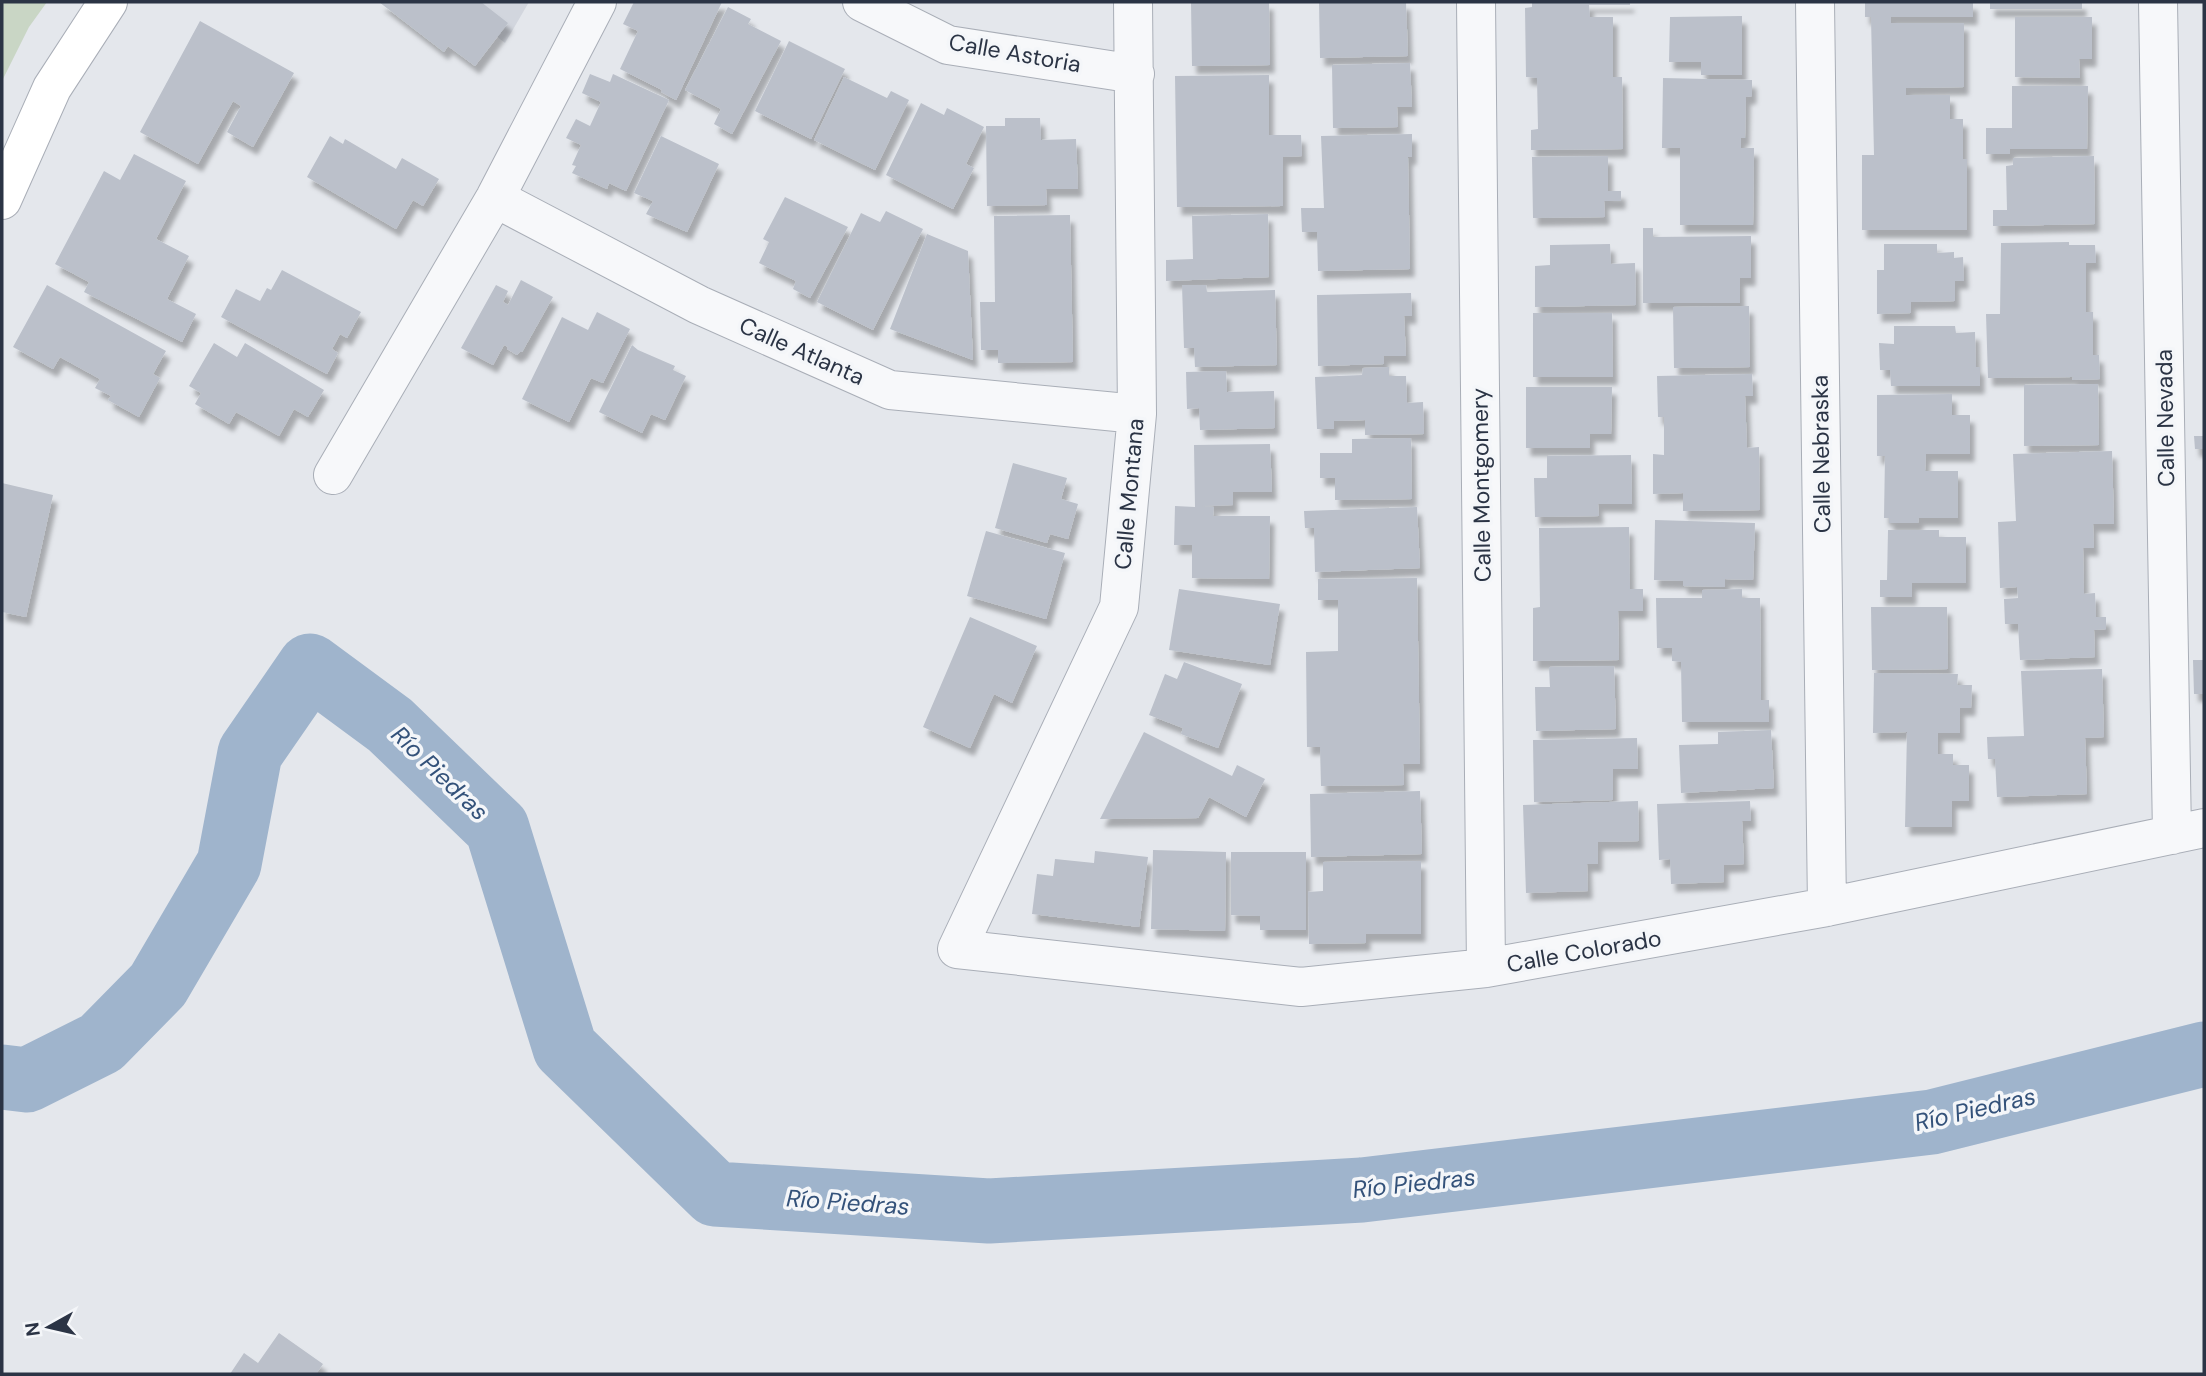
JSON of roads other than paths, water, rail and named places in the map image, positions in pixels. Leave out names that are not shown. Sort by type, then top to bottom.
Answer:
[{"type":"main road","points":[[2,201],[52,88],[108,2]]},
{"type":"street","points":[[333,475],[495,198],[597,2]]},
{"type":"street","name":"Calle Astoria","points":[[862,2],[948,45],[1135,74]]},
{"type":"street","name":"Calle Montana","points":[[957,949],[1119,607],[1137,414],[1133,2]]},
{"type":"street","name":"Calle Montgomery","points":[[1476,2],[1486,968]]},
{"type":"street","name":"Calle Nebraska","points":[[1815,2],[1827,907]]},
{"type":"street","name":"Calle Nevada","points":[[2158,2],[2188,832]]},
{"type":"street","name":"Calle Atlanta","points":[[495,198],[699,305],[890,390],[1137,414]]},
{"type":"street","name":"Calle Colorado","points":[[957,949],[1301,987],[1486,968],[1827,907],[2188,832]]},
{"type":"waterway","name":"Río Piedras","points":[[2,1077],[27,1080],[101,1043],[158,985],[229,864],[250,753],[310,666],[390,725],[497,828],[565,1048],[715,1194],[989,1211],[1362,1190],[1932,1122],[2204,1054]]}]
